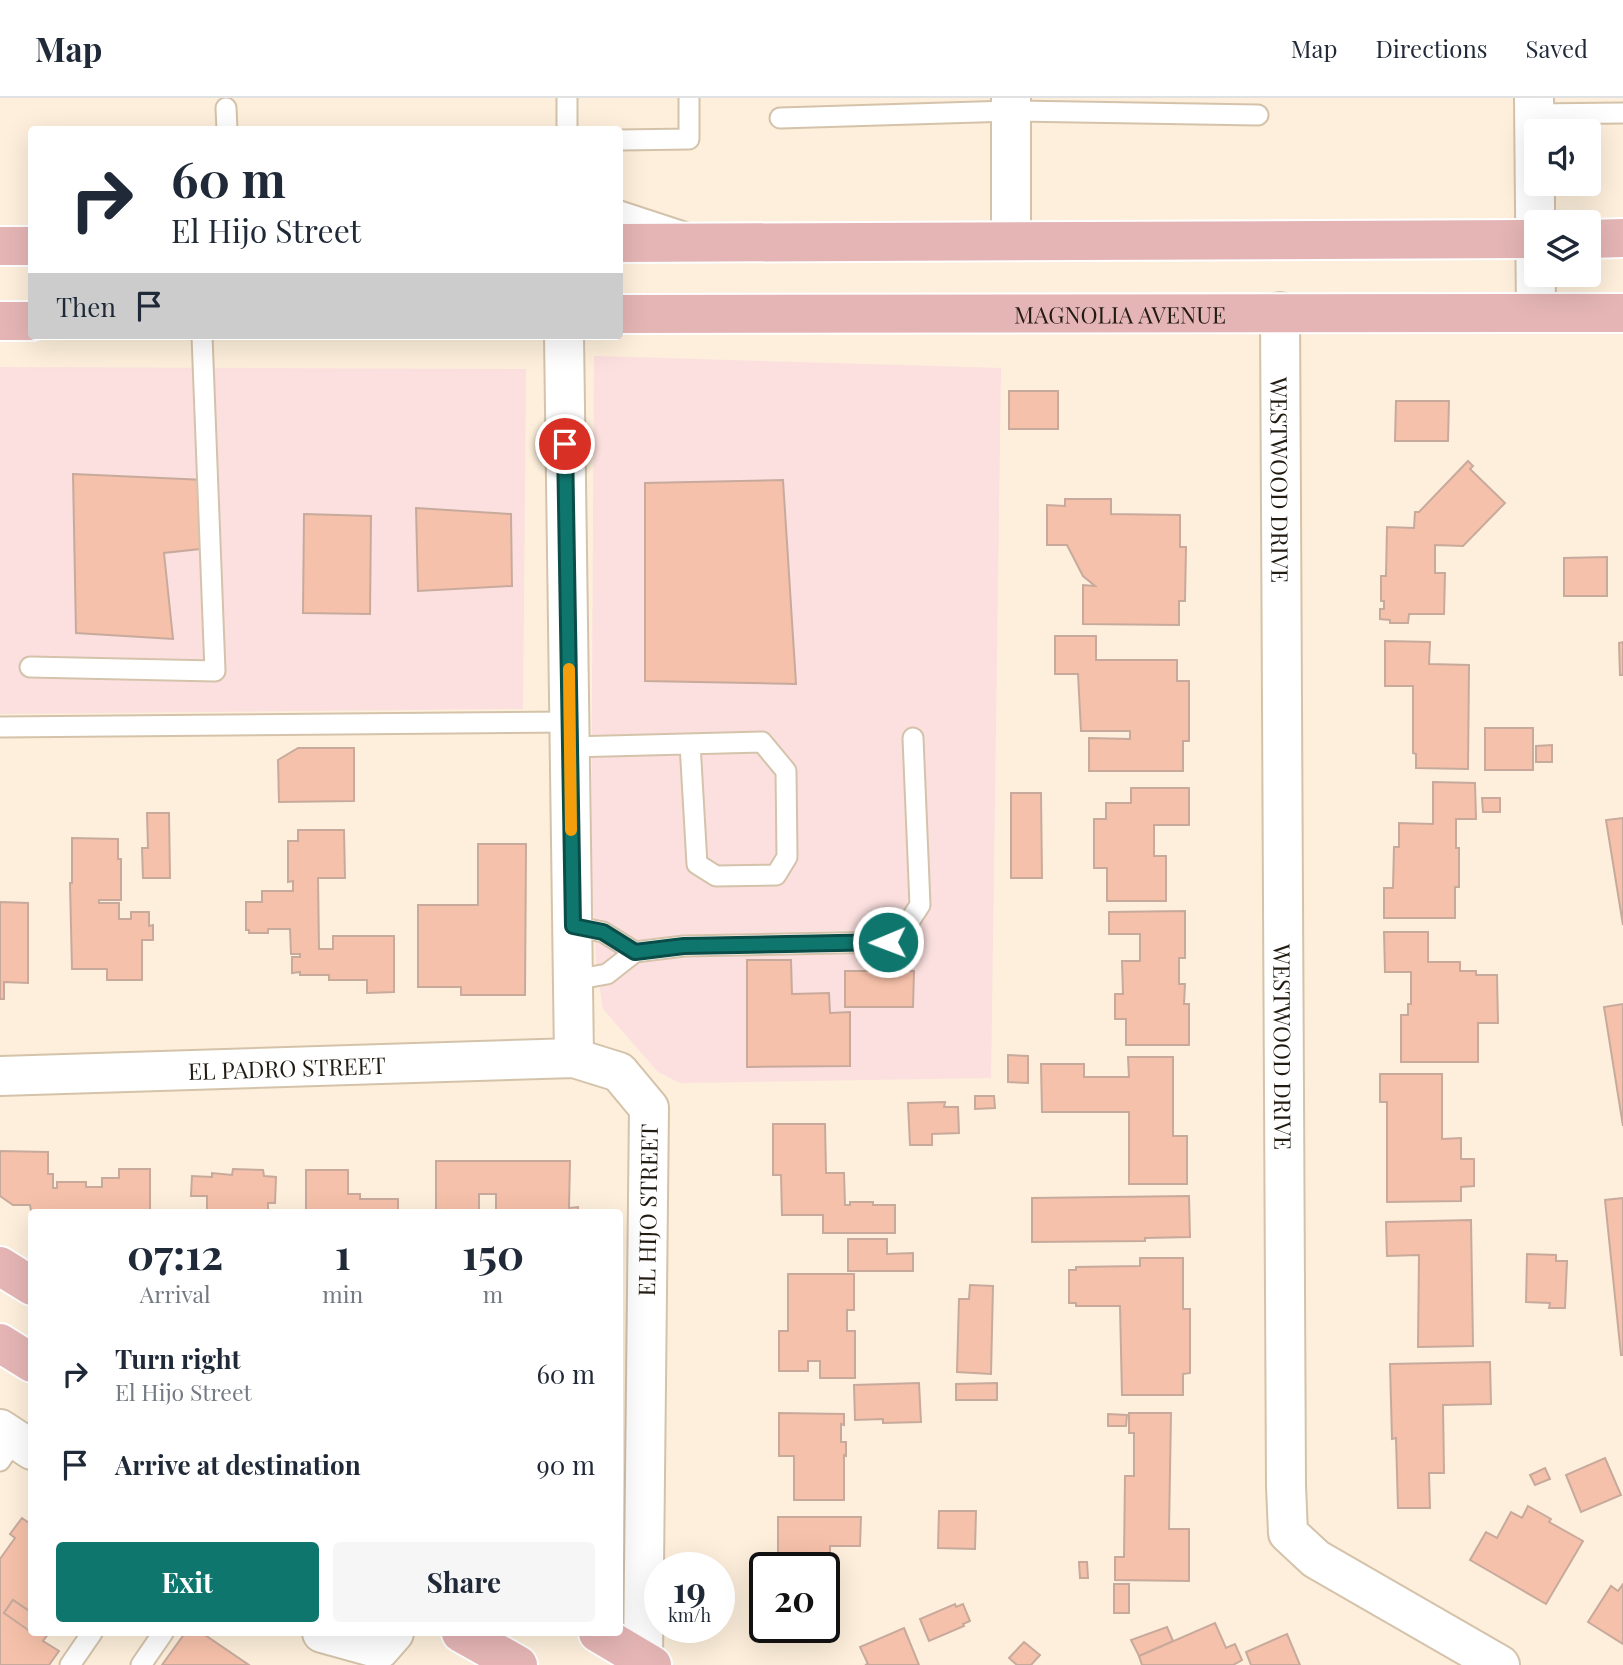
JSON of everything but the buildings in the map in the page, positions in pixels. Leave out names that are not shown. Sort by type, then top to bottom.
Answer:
[{"type":"main road","points":[[623,243],[1524,239]]},
{"type":"main road","points":[[1601,239],[1623,239]]},
{"type":"main road","name":"MAGNOLIA AVENUE","points":[[623,314],[1623,313]]},
{"type":"main road","points":[[0,321],[28,321]]},
{"type":"main road","points":[[0,1266],[28,1284]]},
{"type":"main road","points":[[0,1343],[28,1360]]},
{"type":"main road","points":[[466,1636],[518,1665]]},
{"type":"main road","points":[[603,1636],[645,1663]]},
{"type":"street","points":[[1011,104],[1011,241]]},
{"type":"street","points":[[1534,106],[1536,210]]},
{"type":"street","points":[[1536,287],[1536,313]]},
{"type":"street","name":"WESTWOOD DRIVE","points":[[1280,312],[1288,1533],[1316,1559],[1500,1665]]},
{"type":"street","points":[[564,340],[575,1058]]},
{"type":"street","name":"EL PADRO STREET","points":[[0,1076],[575,1058]]},
{"type":"street","name":"EL HIJO STREET","points":[[575,1058],[619,1072],[649,1108],[645,1663]]},
{"type":"street","points":[[333,1636],[380,1649],[391,1636]]},
{"type":"lane","points":[[567,126],[568,98]]},
{"type":"lane","points":[[623,140],[689,139],[689,98]]},
{"type":"lane","points":[[780,118],[1011,104],[1258,115]]},
{"type":"lane","points":[[1534,106],[1623,113]]},
{"type":"lane","points":[[226,108],[227,126]]},
{"type":"lane","points":[[623,212],[719,243]]},
{"type":"lane","points":[[0,237],[18,240]]},
{"type":"lane","points":[[30,667],[215,671],[202,340]]},
{"type":"lane","points":[[0,727],[569,735],[690,744],[762,743],[786,771],[787,858],[776,876],[716,876],[696,864],[690,744]]},
{"type":"lane","points":[[574,980],[607,974],[635,952],[684,946],[888,942],[905,928],[920,905],[913,738]]},
{"type":"lane","points":[[573,926],[603,932],[635,952]]},
{"type":"lane","points":[[70,1665],[90,1636]]},
{"type":"lane","points":[[141,1665],[161,1636]]},
{"type":"shaded area","points":[[594,356],[1001,368],[991,1078],[680,1083],[658,1072],[603,1009],[596,961],[591,878]]},
{"type":"shaded area","points":[[0,367],[526,369],[523,709],[0,714]]},
{"type":"slow traffic","points":[[569,669],[571,830]]},
{"type":"route","points":[[565,444],[573,926],[603,932],[635,952],[684,946],[888,942]]}]
